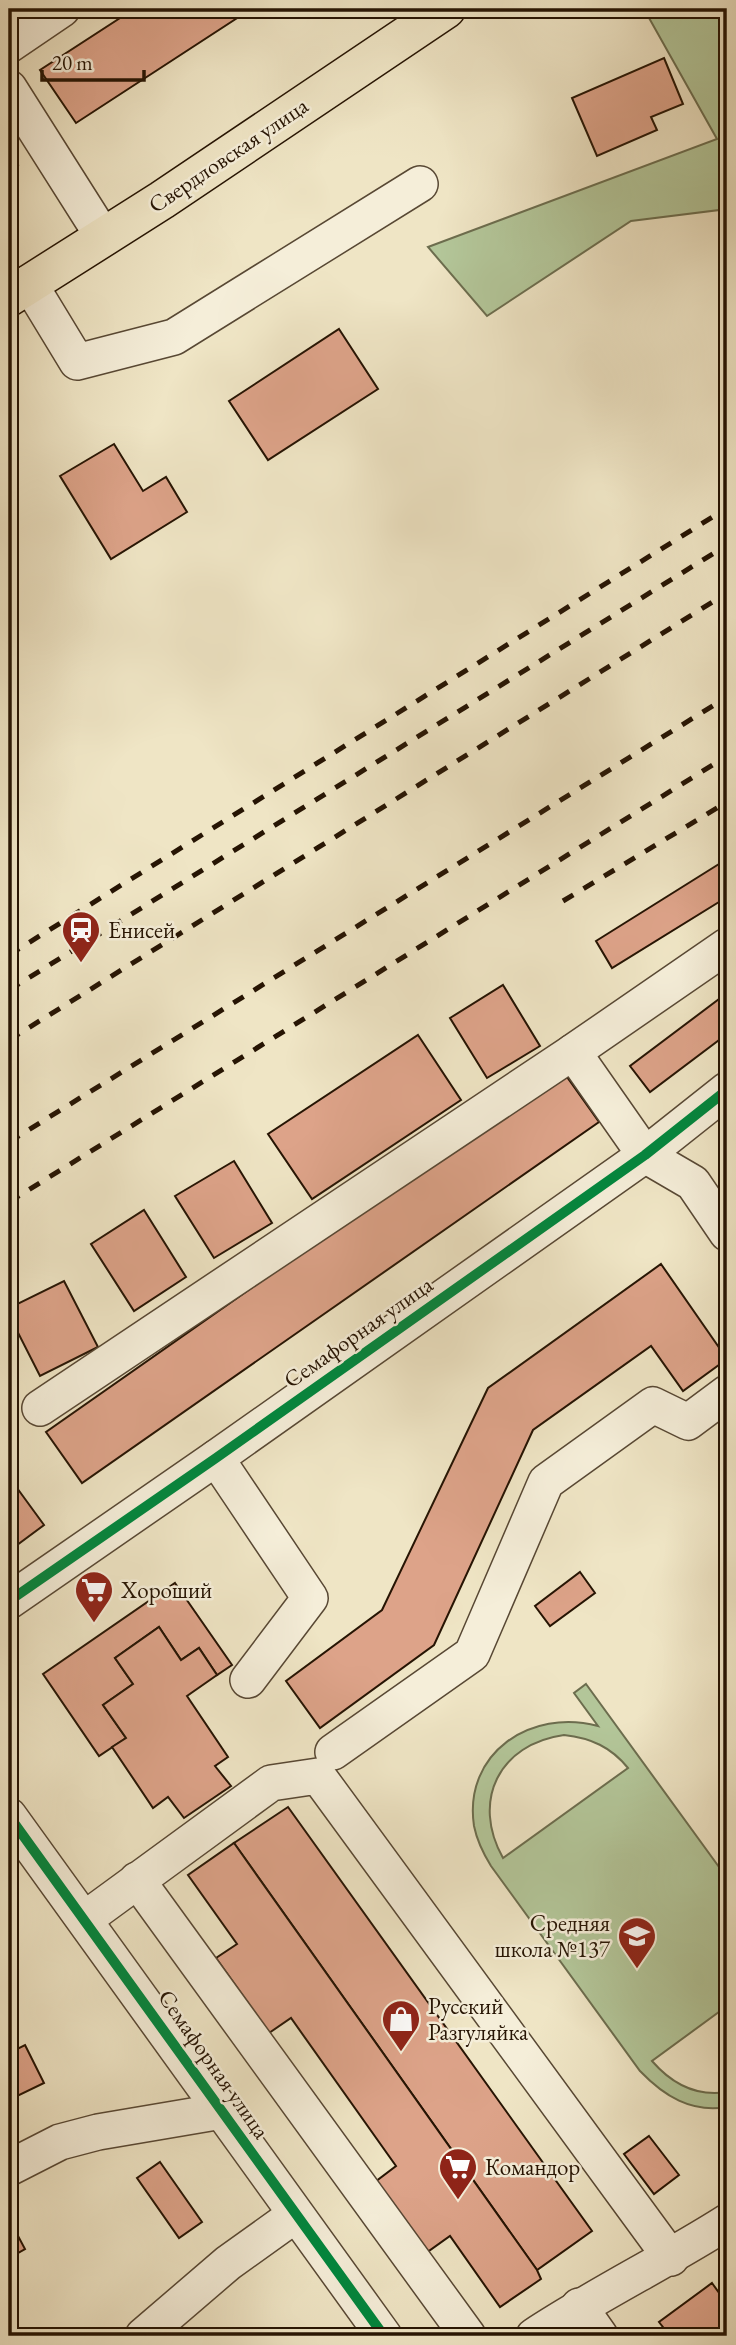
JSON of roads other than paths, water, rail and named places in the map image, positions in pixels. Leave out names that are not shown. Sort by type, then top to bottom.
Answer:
[{"type":"highway","name":"Свердловская улица","points":[[19,290],[104,237],[446,9]]},
{"type":"street","points":[[9,45],[62,9]]},
{"type":"street","points":[[9,88],[104,237]]},
{"type":"street","points":[[19,290],[77,362],[174,337],[420,184]]},
{"type":"street","points":[[40,1408],[727,946]]},
{"type":"street","points":[[573,1052],[645,1155],[693,1183],[727,1233]]},
{"type":"street","name":"Семафорная улица","points":[[9,1601],[645,1155],[727,1090]]},
{"type":"street","points":[[333,1752],[472,1654],[546,1482],[653,1405],[688,1422],[727,1393]]},
{"type":"street","points":[[216,1458],[310,1598],[248,1680]]},
{"type":"street","points":[[85,1919],[271,1783],[318,1776],[671,2258]]},
{"type":"street","name":"Семафорная улица","points":[[9,1816],[384,2336]]},
{"type":"street","points":[[137,1880],[468,2336]]},
{"type":"street","points":[[9,2168],[60,2142],[98,2132],[222,2111]]},
{"type":"street","points":[[143,2336],[228,2263],[295,2215]]},
{"type":"street","points":[[534,2336],[579,2306],[671,2258],[727,2222]]},
{"type":"street","points":[[579,2306],[600,2336]]},
{"type":"railway","points":[[9,955],[727,508]]},
{"type":"railway","points":[[9,990],[727,545]]},
{"type":"railway","points":[[9,1040],[727,593]]},
{"type":"railway","points":[[9,1142],[727,697]]},
{"type":"railway","points":[[9,1202],[727,756]]},
{"type":"railway","points":[[563,901],[727,802]]},
{"type":"place","name":"Енисей","points":[[81,964]]},
{"type":"place","name":"Хороший","points":[[94,1624]]},
{"type":"place","name":"Средняя школа №137","points":[[637,1970]]},
{"type":"place","name":"Русский Разгуляйка","points":[[401,2053]]},
{"type":"place","name":"Командор","points":[[458,2201]]}]
